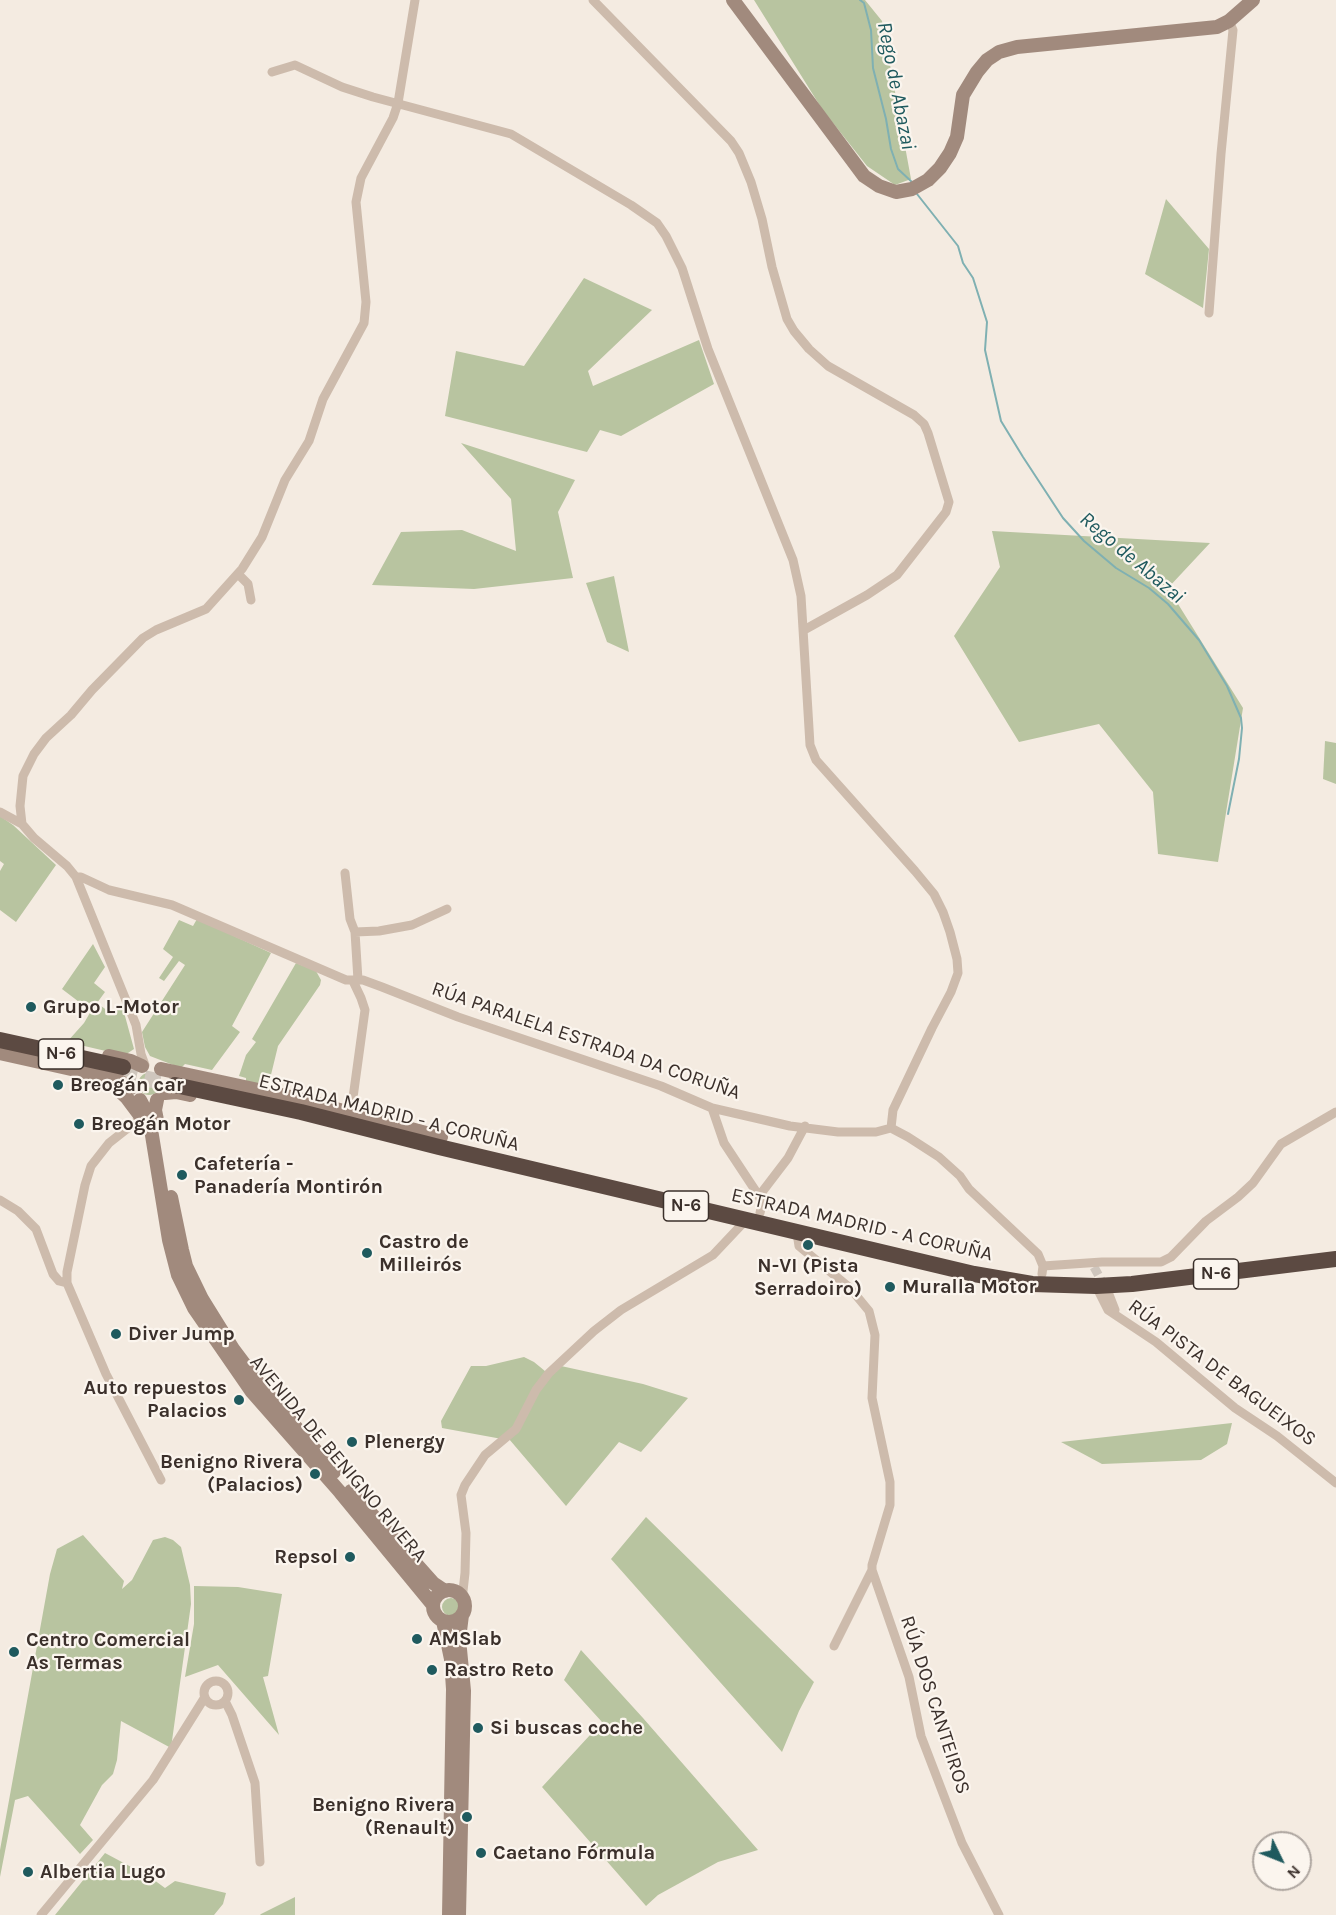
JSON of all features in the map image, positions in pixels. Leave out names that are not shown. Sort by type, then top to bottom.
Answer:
[{"type":"highway","name":"N-6","points":[[0,1040],[122,1070],[0,1047]]},
{"type":"highway","name":"ESTRADA MADRID - A CORUÑA","points":[[169,1089],[301,1112],[755,1210],[1007,1270],[1043,1270],[1061,1276],[1120,1275],[1165,1265],[1336,1250]]},
{"type":"highway","name":"ESTRADA MADRID - A CORUÑA","points":[[755,1210],[796,1233],[974,1274],[1032,1284],[1102,1289],[1336,1259]]},
{"type":"main road","points":[[733,0],[864,176],[879,186],[896,192],[912,189],[928,180],[940,168],[957,137],[963,95],[987,60],[999,52],[1017,47],[1216,27],[1229,21],[1253,0]]},
{"type":"main road","points":[[0,1034],[143,1065],[156,1065],[165,1072],[169,1089],[146,1102],[140,1100],[131,1088],[120,1081],[0,1053]]},
{"type":"main road","points":[[131,1088],[132,1075],[143,1065]]},
{"type":"main road","points":[[161,1069],[350,1112],[440,1142]]},
{"type":"main road","points":[[102,1077],[127,1098],[142,1117],[154,1144]]},
{"type":"main road","name":"AVENIDA DE BENIGNO RIVERA","points":[[169,1089],[156,1117],[186,1266],[202,1299],[260,1385],[413,1562],[433,1583],[445,1591]]},
{"type":"main road","name":"AVENIDA DE BENIGNO RIVERA","points":[[140,1100],[149,1117],[172,1252],[178,1275],[194,1308],[252,1392],[340,1492],[433,1605]]},
{"type":"main road","points":[[459,1915],[464,1691],[459,1639],[465,1605],[460,1595],[450,1590],[436,1596],[433,1605],[435,1614],[443,1621],[451,1622],[462,1615]]},
{"type":"main road","points":[[443,1621],[451,1659],[453,1689],[449,1915]]},
{"type":"street","points":[[22,824],[20,806],[23,776],[34,754],[46,738],[71,715],[143,638],[206,609],[238,574],[262,537],[285,480],[309,441],[323,399],[364,323],[366,302],[356,202],[361,178],[388,129],[398,104],[416,0]]},
{"type":"street","points":[[593,0],[731,141],[739,153],[762,219],[772,267],[787,319],[794,331],[828,366],[914,415],[924,424],[928,433],[949,502],[946,512],[897,575],[867,595],[804,630]]},
{"type":"street","points":[[1209,313],[1221,154],[1232,53],[1233,30],[1229,21]]},
{"type":"street","points":[[272,72],[294,65],[342,87],[511,134],[631,205],[657,223],[673,248],[682,268],[708,349],[793,560],[801,596],[810,745],[816,760],[934,894],[943,912],[957,959],[958,973],[951,992],[893,1110],[891,1128],[939,1157],[960,1176],[969,1189],[1038,1254],[1043,1270],[1161,1262],[1165,1265],[1206,1221],[1253,1183],[1281,1144],[1336,1112]]},
{"type":"street","points":[[238,574],[248,584],[251,600]]},
{"type":"street","points":[[0,812],[22,824],[34,838],[68,866],[76,877],[136,1025],[143,1065]]},
{"type":"street","points":[[345,873],[350,919],[355,932],[355,980],[364,1010],[350,1112]]},
{"type":"street","name":"RÚA PARALELA ESTRADA DA CORUÑA","points":[[76,877],[81,877],[109,890],[172,904],[335,975],[382,987],[458,1017],[661,1086],[712,1108],[790,1125],[838,1132],[876,1131],[891,1128]]},
{"type":"street","points":[[355,932],[379,931],[412,925],[447,909]]},
{"type":"street","points":[[712,1108],[724,1143],[755,1210]]},
{"type":"street","points":[[142,1117],[109,1143],[91,1166],[69,1260],[68,1283],[115,1394],[161,1480]]},
{"type":"street","points":[[460,1595],[463,1591],[465,1573],[466,1533],[461,1495],[485,1455],[516,1429],[536,1390],[594,1331],[621,1310],[713,1255],[755,1210],[805,1126]]},
{"type":"street","points":[[0,1200],[18,1211],[36,1229],[53,1274],[59,1281],[68,1283]]},
{"type":"street","points":[[796,1233],[799,1246],[850,1288],[869,1311],[875,1335],[872,1398],[890,1482],[890,1505],[872,1565],[873,1570],[834,1646]]},
{"type":"street","name":"RÚA PISTA DE BAGUEIXOS","points":[[1102,1289],[1106,1307],[1113,1313],[1156,1342],[1234,1408],[1277,1436],[1336,1483]]},
{"type":"street","name":"RÚA DOS CANTEIROS","points":[[873,1570],[909,1677],[921,1736],[962,1843],[999,1915]]},
{"type":"street","points":[[41,1915],[153,1780],[205,1697],[208,1683],[219,1681],[227,1688],[228,1695],[225,1701],[215,1705],[205,1697]]},
{"type":"street","points":[[225,1701],[255,1783],[260,1862]]},
{"type":"green space","points":[[754,0],[865,0],[882,21],[911,179],[895,185],[867,166],[822,109]]},
{"type":"green space","points":[[1166,199],[1209,249],[1203,308],[1145,274]]},
{"type":"green space","points":[[584,278],[652,310],[588,371],[593,386],[699,340],[714,384],[621,436],[600,430],[587,452],[445,416],[456,351],[524,366]]},
{"type":"green space","points":[[461,443],[575,480],[558,512],[573,578],[474,589],[372,585],[401,532],[462,530],[516,551],[511,499]]},
{"type":"green space","points":[[992,531],[1210,543],[1168,588],[1243,708],[1218,862],[1158,854],[1153,792],[1099,724],[1019,742],[954,636],[1000,567]]},
{"type":"green space","points":[[614,576],[629,652],[607,642],[586,583]]},
{"type":"green space","points":[[1325,741],[1336,743],[1336,784],[1323,779]]},
{"type":"green space","points":[[0,816],[56,865],[16,922],[0,910],[0,871],[4,864],[0,861]]},
{"type":"green space","points":[[197,919],[271,953],[232,1026],[240,1032],[212,1070],[185,1064],[181,1068],[150,1056],[145,1047],[142,1032],[185,965],[179,961],[164,981],[159,978],[173,957],[163,949],[179,920],[193,926]]},
{"type":"green space","points":[[93,944],[105,967],[94,983],[105,992],[97,1003],[112,1014],[122,1005],[134,1049],[123,1055],[67,1042],[84,1023],[91,1011],[62,989]]},
{"type":"green space","points":[[296,963],[316,971],[321,980],[320,985],[278,1046],[269,1083],[246,1081],[246,1078],[239,1076],[246,1055],[256,1042],[252,1039]]},
{"type":"green space","points":[[149,1073],[157,1076],[160,1084],[157,1092],[149,1095],[141,1092],[138,1084],[141,1076]]},
{"type":"green space","points":[[524,1357],[551,1376],[561,1366],[643,1384],[688,1398],[641,1452],[619,1442],[566,1506],[509,1439],[442,1428],[441,1421],[471,1366],[486,1366]]},
{"type":"green space","points":[[1232,1423],[1227,1444],[1201,1460],[1102,1464],[1061,1442]]},
{"type":"green space","points":[[646,1517],[814,1682],[782,1752],[611,1559]]},
{"type":"green space","points":[[83,1535],[124,1581],[122,1589],[132,1580],[153,1540],[165,1537],[181,1547],[190,1585],[191,1604],[171,1748],[121,1721],[117,1760],[113,1774],[102,1785],[80,1825],[93,1840],[80,1854],[28,1796],[15,1800],[0,1877],[0,1850],[50,1574],[57,1549]]},
{"type":"green space","points":[[194,1586],[238,1587],[282,1594],[268,1676],[263,1677],[279,1735],[218,1665],[185,1677],[194,1624]]},
{"type":"green space","points":[[451,1598],[457,1601],[460,1607],[457,1613],[451,1616],[445,1613],[442,1607],[445,1601]]},
{"type":"green space","points":[[581,1650],[758,1850],[718,1862],[658,1895],[646,1906],[542,1787],[602,1722],[564,1680]]},
{"type":"green space","points":[[105,1853],[150,1877],[165,1888],[175,1881],[226,1893],[223,1904],[214,1915],[55,1915]]},
{"type":"green space","points":[[295,1897],[295,1915],[260,1915],[261,1914]]},
{"type":"waterway","name":"Rego de Abazai","points":[[860,0],[864,3],[871,30],[873,68],[891,149],[898,169],[913,183]]},
{"type":"waterway","name":"Rego de Abazai","points":[[917,194],[958,246],[963,263],[973,278],[987,322],[985,350],[1001,421],[1023,457],[1063,518],[1084,541],[1116,568],[1149,588],[1168,604],[1199,640],[1227,686],[1241,718],[1242,728],[1239,759],[1228,814]]},
{"type":"tunnel","points":[[121,1073],[175,1085]]},
{"type":"tunnel","points":[[1094,1267],[1105,1287]]},
{"type":"place","name":"Grupo L-Motor","points":[[31,1007]]},
{"type":"place","name":"Breogán car","points":[[58,1085]]},
{"type":"place","name":"Breogán Motor","points":[[79,1124]]},
{"type":"place","name":"Cafetería - Panadería Montirón","points":[[182,1175]]},
{"type":"place","name":"N-VI (Pista Serradoiro)","points":[[808,1245]]},
{"type":"place","name":"Castro de Milleirós","points":[[367,1253]]},
{"type":"place","name":"Muralla Motor","points":[[890,1287]]},
{"type":"place","name":"Diver Jump","points":[[116,1334]]},
{"type":"place","name":"Auto repuestos Palacios","points":[[239,1400]]},
{"type":"place","name":"Plenergy","points":[[352,1442]]},
{"type":"place","name":"Benigno Rivera (Palacios)","points":[[315,1474]]},
{"type":"place","name":"Repsol","points":[[350,1557]]},
{"type":"place","name":"AMSlab","points":[[417,1639]]},
{"type":"place","name":"Centro Comercial As Termas","points":[[14,1652]]},
{"type":"place","name":"Rastro Reto","points":[[432,1670]]},
{"type":"place","name":"Si buscas coche","points":[[478,1728]]},
{"type":"place","name":"Benigno Rivera (Renault)","points":[[467,1817]]},
{"type":"place","name":"Caetano Fórmula","points":[[481,1853]]},
{"type":"place","name":"Albertia Lugo","points":[[28,1872]]}]
